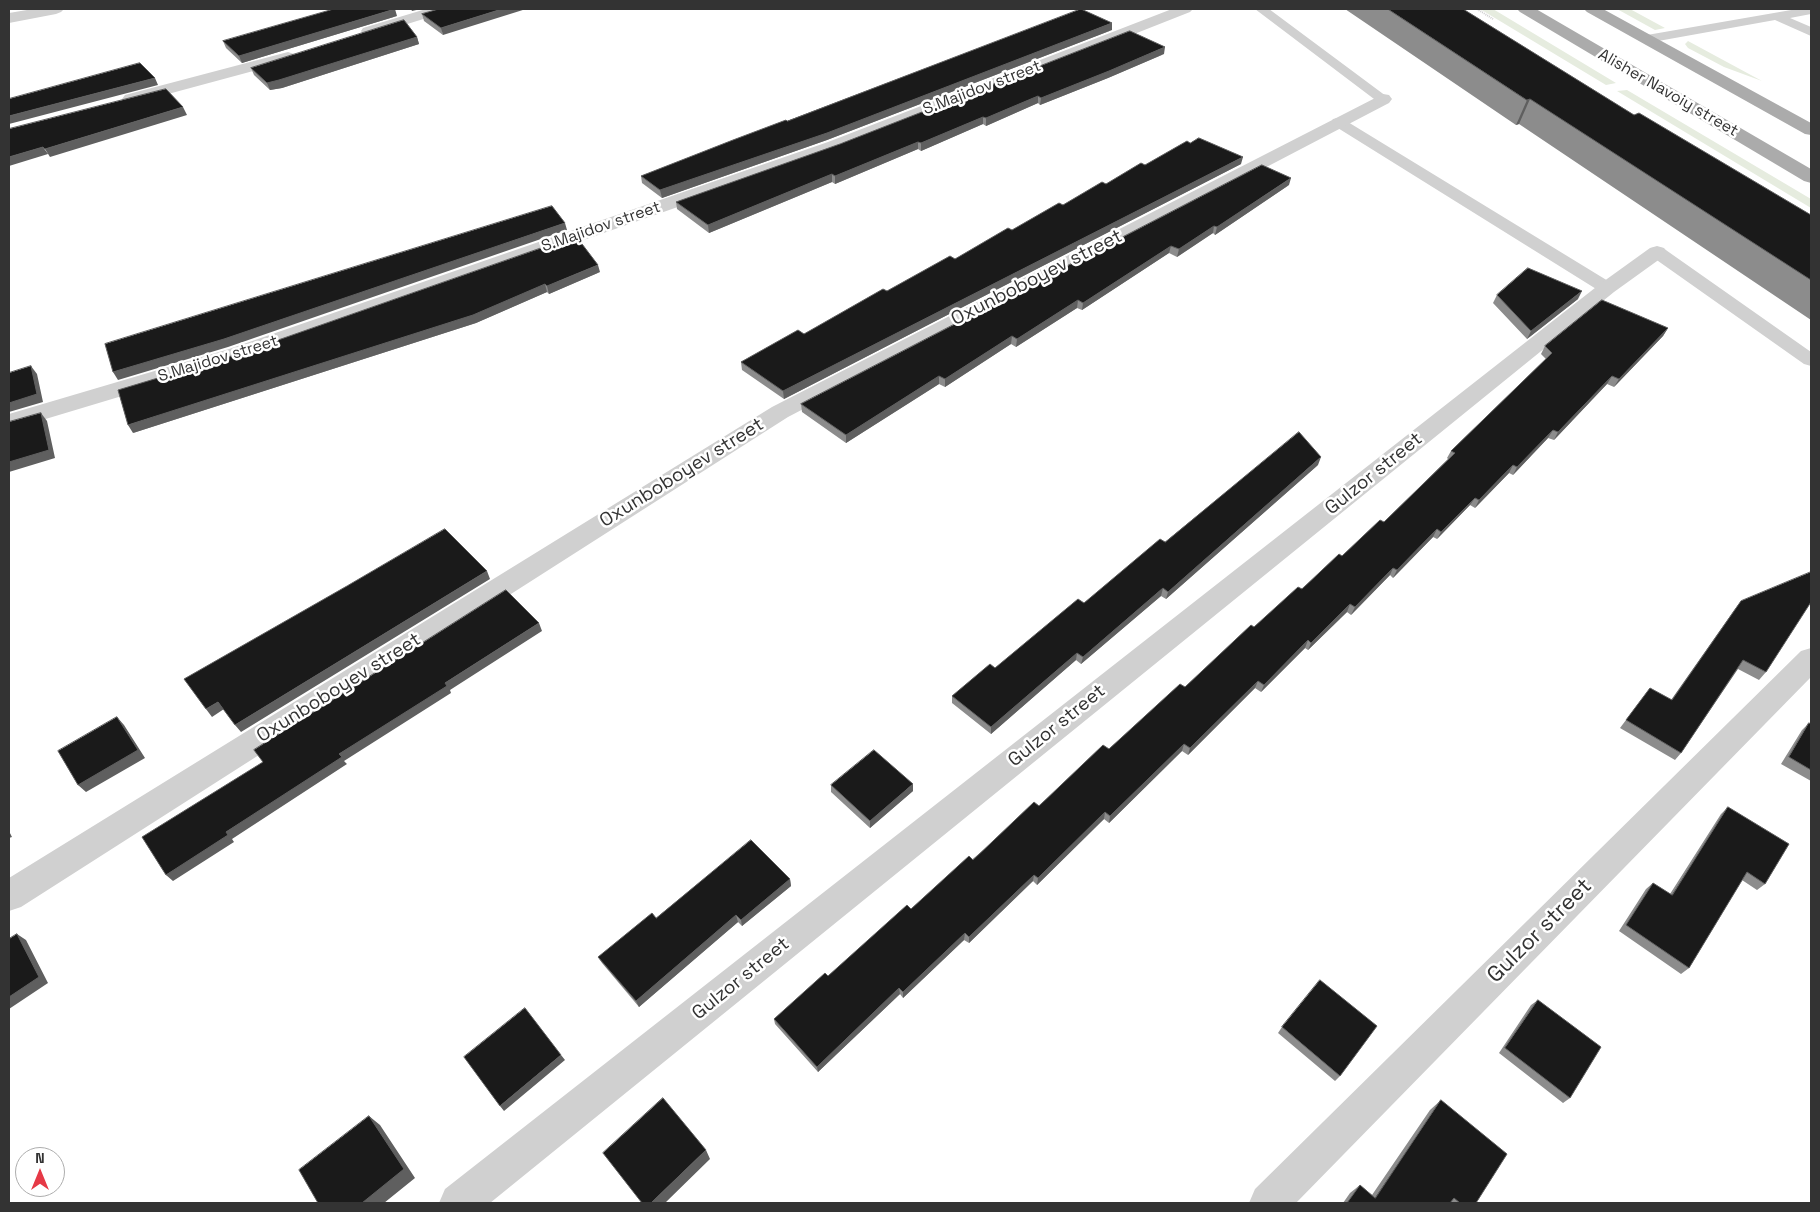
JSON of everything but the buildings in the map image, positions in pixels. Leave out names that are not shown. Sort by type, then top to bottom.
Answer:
[{"type":"main road","name":"Alisher Navoiy street","points":[[1525,9],[1811,177]]},
{"type":"main road","name":"Alisher Navoiy street","points":[[1592,9],[1811,130]]},
{"type":"street","points":[[9,18],[56,9]]},
{"type":"street","points":[[356,35],[441,9]]},
{"type":"street","name":"S.Majidov street","points":[[9,422],[237,354],[834,146],[1185,9]]},
{"type":"street","points":[[112,104],[252,68],[299,53]]},
{"type":"street","name":"Oxunboboyev street","points":[[9,896],[780,412],[1383,99]]},
{"type":"street","name":"Gulzor street","points":[[459,1203],[1607,288],[1657,252]]},
{"type":"street","name":"Gulzor street","points":[[1268,1203],[1811,659]]},
{"type":"lane","points":[[1261,9],[1383,99]]},
{"type":"lane","points":[[1648,39],[1811,10]]},
{"type":"lane","points":[[1776,16],[1811,32]]},
{"type":"lane","points":[[1338,122],[1607,288]]},
{"type":"lane","points":[[1657,252],[1811,360]]},
{"type":"shaded area","points":[[1480,9],[1493,9],[1616,83],[1606,85]]},
{"type":"shaded area","points":[[1617,9],[1630,9],[1665,28],[1655,30]]},
{"type":"shaded area","points":[[1688,41],[1762,81],[1724,67],[1688,48],[1685,44]]},
{"type":"shaded area","points":[[1627,90],[1811,199],[1811,208],[1617,91]]}]
